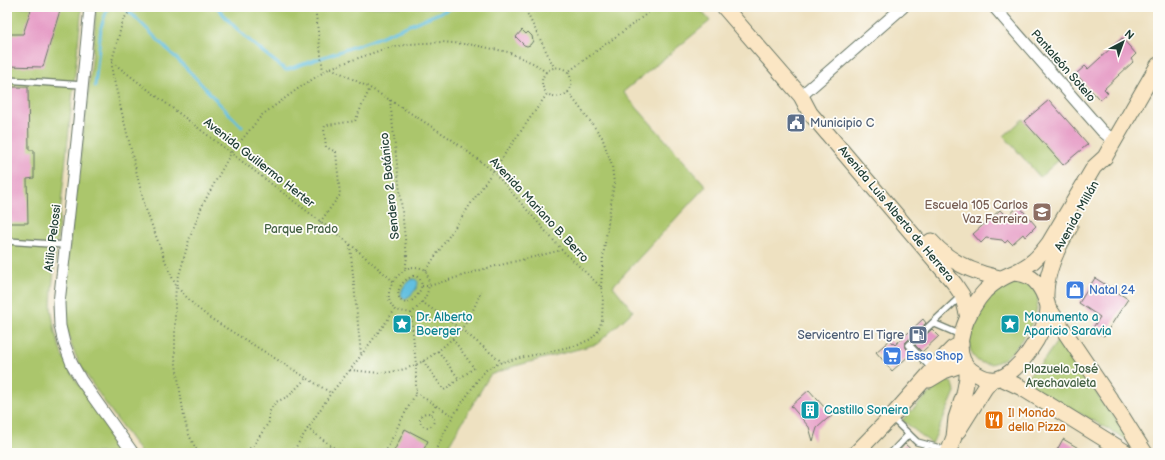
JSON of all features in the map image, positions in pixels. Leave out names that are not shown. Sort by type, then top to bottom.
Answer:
[{"type":"main road","name":"Avenida Luis Alberto de Herrera","points":[[724,7],[801,96],[810,112],[941,266],[962,295],[968,318]]},
{"type":"main road","name":"Avenida Millán","points":[[1007,276],[1032,263],[1049,243],[1094,167],[1105,156],[1158,65]]},
{"type":"main road","name":"Avenida Luis Alberto de Herrera","points":[[801,96],[816,107],[933,243],[954,262],[987,276],[1007,276]]},
{"type":"main road","name":"Avenida Millán","points":[[1047,303],[1047,279],[1062,240],[1102,172],[1105,156]]},
{"type":"main road","points":[[950,447],[956,418],[964,394],[966,366],[961,351],[961,339],[968,318],[986,291],[1007,276],[1024,274],[1033,279],[1039,285],[1047,303],[1145,453]]},
{"type":"main road","points":[[950,447],[985,388],[996,379],[1005,376],[1016,367],[1035,342],[1043,329],[1047,303]]},
{"type":"main road","points":[[856,453],[891,417],[961,339]]},
{"type":"main road","points":[[966,366],[978,376],[996,379],[1022,388],[1126,453]]},
{"type":"main road","points":[[914,391],[944,370],[966,366]]},
{"type":"main road","points":[[1070,418],[1095,426],[1128,442],[1136,438]]},
{"type":"street","name":"Atilio Pelossi","points":[[90,7],[59,303],[60,326],[64,343],[72,364],[81,380],[133,453]]},
{"type":"street","points":[[801,96],[903,7]]},
{"type":"street","name":"Pantaleón Sotelo","points":[[994,7],[1102,132],[1114,141]]},
{"type":"lane","points":[[7,80],[82,85]]},
{"type":"lane","points":[[7,241],[65,245]]},
{"type":"lane","points":[[932,370],[909,345],[962,295]]},
{"type":"lane","points":[[933,323],[961,339]]},
{"type":"lane","points":[[891,417],[917,442],[927,445],[950,447]]},
{"type":"lane","points":[[891,453],[909,434]]},
{"type":"lane","points":[[924,453],[927,445]]},
{"type":"path","points":[[133,7],[123,20],[112,61],[112,72],[145,207],[176,286],[210,318],[331,393]]},
{"type":"path","points":[[315,7],[323,72]]},
{"type":"path","points":[[524,7],[554,67]]},
{"type":"path","points":[[568,72],[656,7]]},
{"type":"path","points":[[198,453],[188,433],[184,417],[175,358],[176,286],[189,240],[202,206],[231,153],[262,115],[330,68],[384,49],[410,44],[442,42],[474,45],[508,52],[535,64],[546,72]]},
{"type":"path","name":"Avenida Guillermo Herter","points":[[112,61],[350,244],[393,281]]},
{"type":"path","points":[[554,67],[559,67],[568,72],[572,83],[568,92],[564,96],[553,97],[544,90],[542,83],[543,76],[546,72],[554,67]]},
{"type":"path","name":"Avenida Mariano B. Berro","points":[[330,68],[390,100],[451,139],[493,171],[562,250],[601,287]]},
{"type":"path","points":[[320,222],[340,195],[336,152],[326,147],[325,126],[355,121],[370,88]]},
{"type":"path","points":[[434,453],[453,416],[479,378],[487,369],[502,362],[578,345],[591,339],[598,331],[602,320],[603,297],[601,287],[603,257],[614,183],[612,166],[602,137],[568,92]]},
{"type":"path","points":[[426,270],[493,171],[548,94]]},
{"type":"path","name":"Sendero 2 Botánico","points":[[390,100],[407,257],[405,270]]},
{"type":"path","points":[[350,244],[361,355]]},
{"type":"path","points":[[422,286],[429,286],[484,269],[562,250]]},
{"type":"path","points":[[411,313],[395,310],[389,304],[388,292],[393,281],[405,270],[414,266],[426,270]]},
{"type":"path","points":[[411,313],[422,302],[428,293],[429,279],[426,270]]},
{"type":"path","points":[[413,276],[418,277],[422,283],[422,286],[417,295],[409,302],[402,302],[399,298],[398,293],[400,286],[407,278],[413,276]]},
{"type":"path","points":[[350,370],[390,372],[405,369],[423,361],[438,351],[461,329],[476,305],[481,291]]},
{"type":"path","points":[[422,302],[461,329],[502,362]]},
{"type":"path","points":[[292,453],[331,393],[395,310]]},
{"type":"path","points":[[385,453],[416,393],[416,365],[411,313]]},
{"type":"path","points":[[423,361],[444,390],[474,368],[452,338]]},
{"type":"path","points":[[438,351],[459,379]]},
{"type":"path","points":[[243,453],[253,446],[269,422],[269,413],[276,402],[289,396],[307,377]]},
{"type":"path","points":[[416,393],[453,416]]},
{"type":"path","points":[[430,414],[436,405]]},
{"type":"path","points":[[424,413],[430,414],[433,417],[433,423],[430,426],[423,426],[420,420],[421,416],[424,413]]},
{"type":"path","points":[[307,428],[341,453]]},
{"type":"green space","points":[[7,7],[82,7],[51,307],[55,332],[62,355],[75,379],[127,453],[7,453]]},
{"type":"green space","name":"Parque Prado","points":[[96,7],[698,7],[710,21],[623,92],[706,186],[613,286],[633,311],[597,344],[515,366],[490,375],[444,453],[141,453],[84,371],[71,345],[65,324],[64,300],[66,275],[88,94]]},
{"type":"green space","points":[[1023,119],[1059,160],[1040,177],[1004,136]]},
{"type":"green space","points":[[1016,279],[1022,280],[1038,293],[1036,312],[1032,323],[1026,334],[1009,355],[997,362],[985,364],[978,361],[970,350],[969,343],[972,327],[979,312],[990,298],[1002,287]]},
{"type":"green space","name":"Plazuela José Arechavaleta","points":[[1060,337],[1067,342],[1102,402],[1115,417],[1128,439],[1026,382],[1026,378],[1044,360]]},
{"type":"green space","points":[[947,381],[951,382],[955,392],[932,444],[902,420],[939,384]]},
{"type":"water","points":[[412,279],[418,282],[418,285],[411,295],[404,299],[401,295],[402,290],[404,286]]},
{"type":"building","points":[[32,7],[61,7],[43,67],[7,66],[7,34],[23,34]]},
{"type":"building","points":[[522,30],[526,34],[528,32],[532,36],[533,41],[530,45],[524,45],[516,37]]},
{"type":"building","points":[[1122,38],[1136,54],[1131,59],[1133,62],[1104,89],[1108,93],[1100,100],[1076,74],[1085,66],[1088,69]]},
{"type":"building","points":[[7,87],[28,87],[29,150],[34,150],[34,178],[27,179],[28,223],[7,223]]},
{"type":"building","points":[[1049,100],[1088,144],[1063,165],[1024,121]]},
{"type":"building","points":[[1019,206],[1036,226],[1025,237],[1023,234],[1012,244],[1008,240],[1005,243],[1002,240],[986,238],[981,243],[973,234],[1000,210],[1007,217]]},
{"type":"building","points":[[1095,278],[1128,299],[1104,336],[1092,329],[1100,317],[1079,303]]},
{"type":"building","name":"Esso Shop","points":[[923,319],[926,323],[905,343],[906,348],[911,354],[892,371],[876,352],[890,340],[895,345]]},
{"type":"building","points":[[932,329],[939,336],[922,352],[915,345]]},
{"type":"building","name":"Castillo Soneira","points":[[809,390],[832,416],[817,428],[813,441],[809,427],[791,406]]},
{"type":"building","points":[[405,429],[428,441],[422,453],[393,453]]},
{"type":"building","points":[[1063,439],[1087,453],[1062,453],[1057,450]]},
{"type":"building","points":[[905,444],[915,453],[897,453]]},
{"type":"waterway","points":[[95,86],[101,27],[108,7]]},
{"type":"waterway","points":[[123,7],[192,74],[242,127]]},
{"type":"waterway","points":[[217,7],[241,33],[286,70],[370,41],[454,7]]},
{"type":"place","name":"Municipio C","points":[[796,123]]},
{"type":"place","name":"Escuela 105 Carlos Vaz Ferreira","points":[[1042,212]]},
{"type":"place","name":"Natal 24","points":[[1075,290]]},
{"type":"place","name":"Dr. Alberto Boerger","points":[[402,324]]},
{"type":"place","name":"Monumento a Aparicio Saravia","points":[[1010,324]]},
{"type":"place","name":"Servicentro El Tigre","points":[[918,335]]},
{"type":"place","name":"Esso Shop","points":[[892,356]]},
{"type":"place","name":"Castillo Soneira","points":[[810,410]]},
{"type":"place","name":"Il Mondo della Pizza","points":[[994,420]]}]
